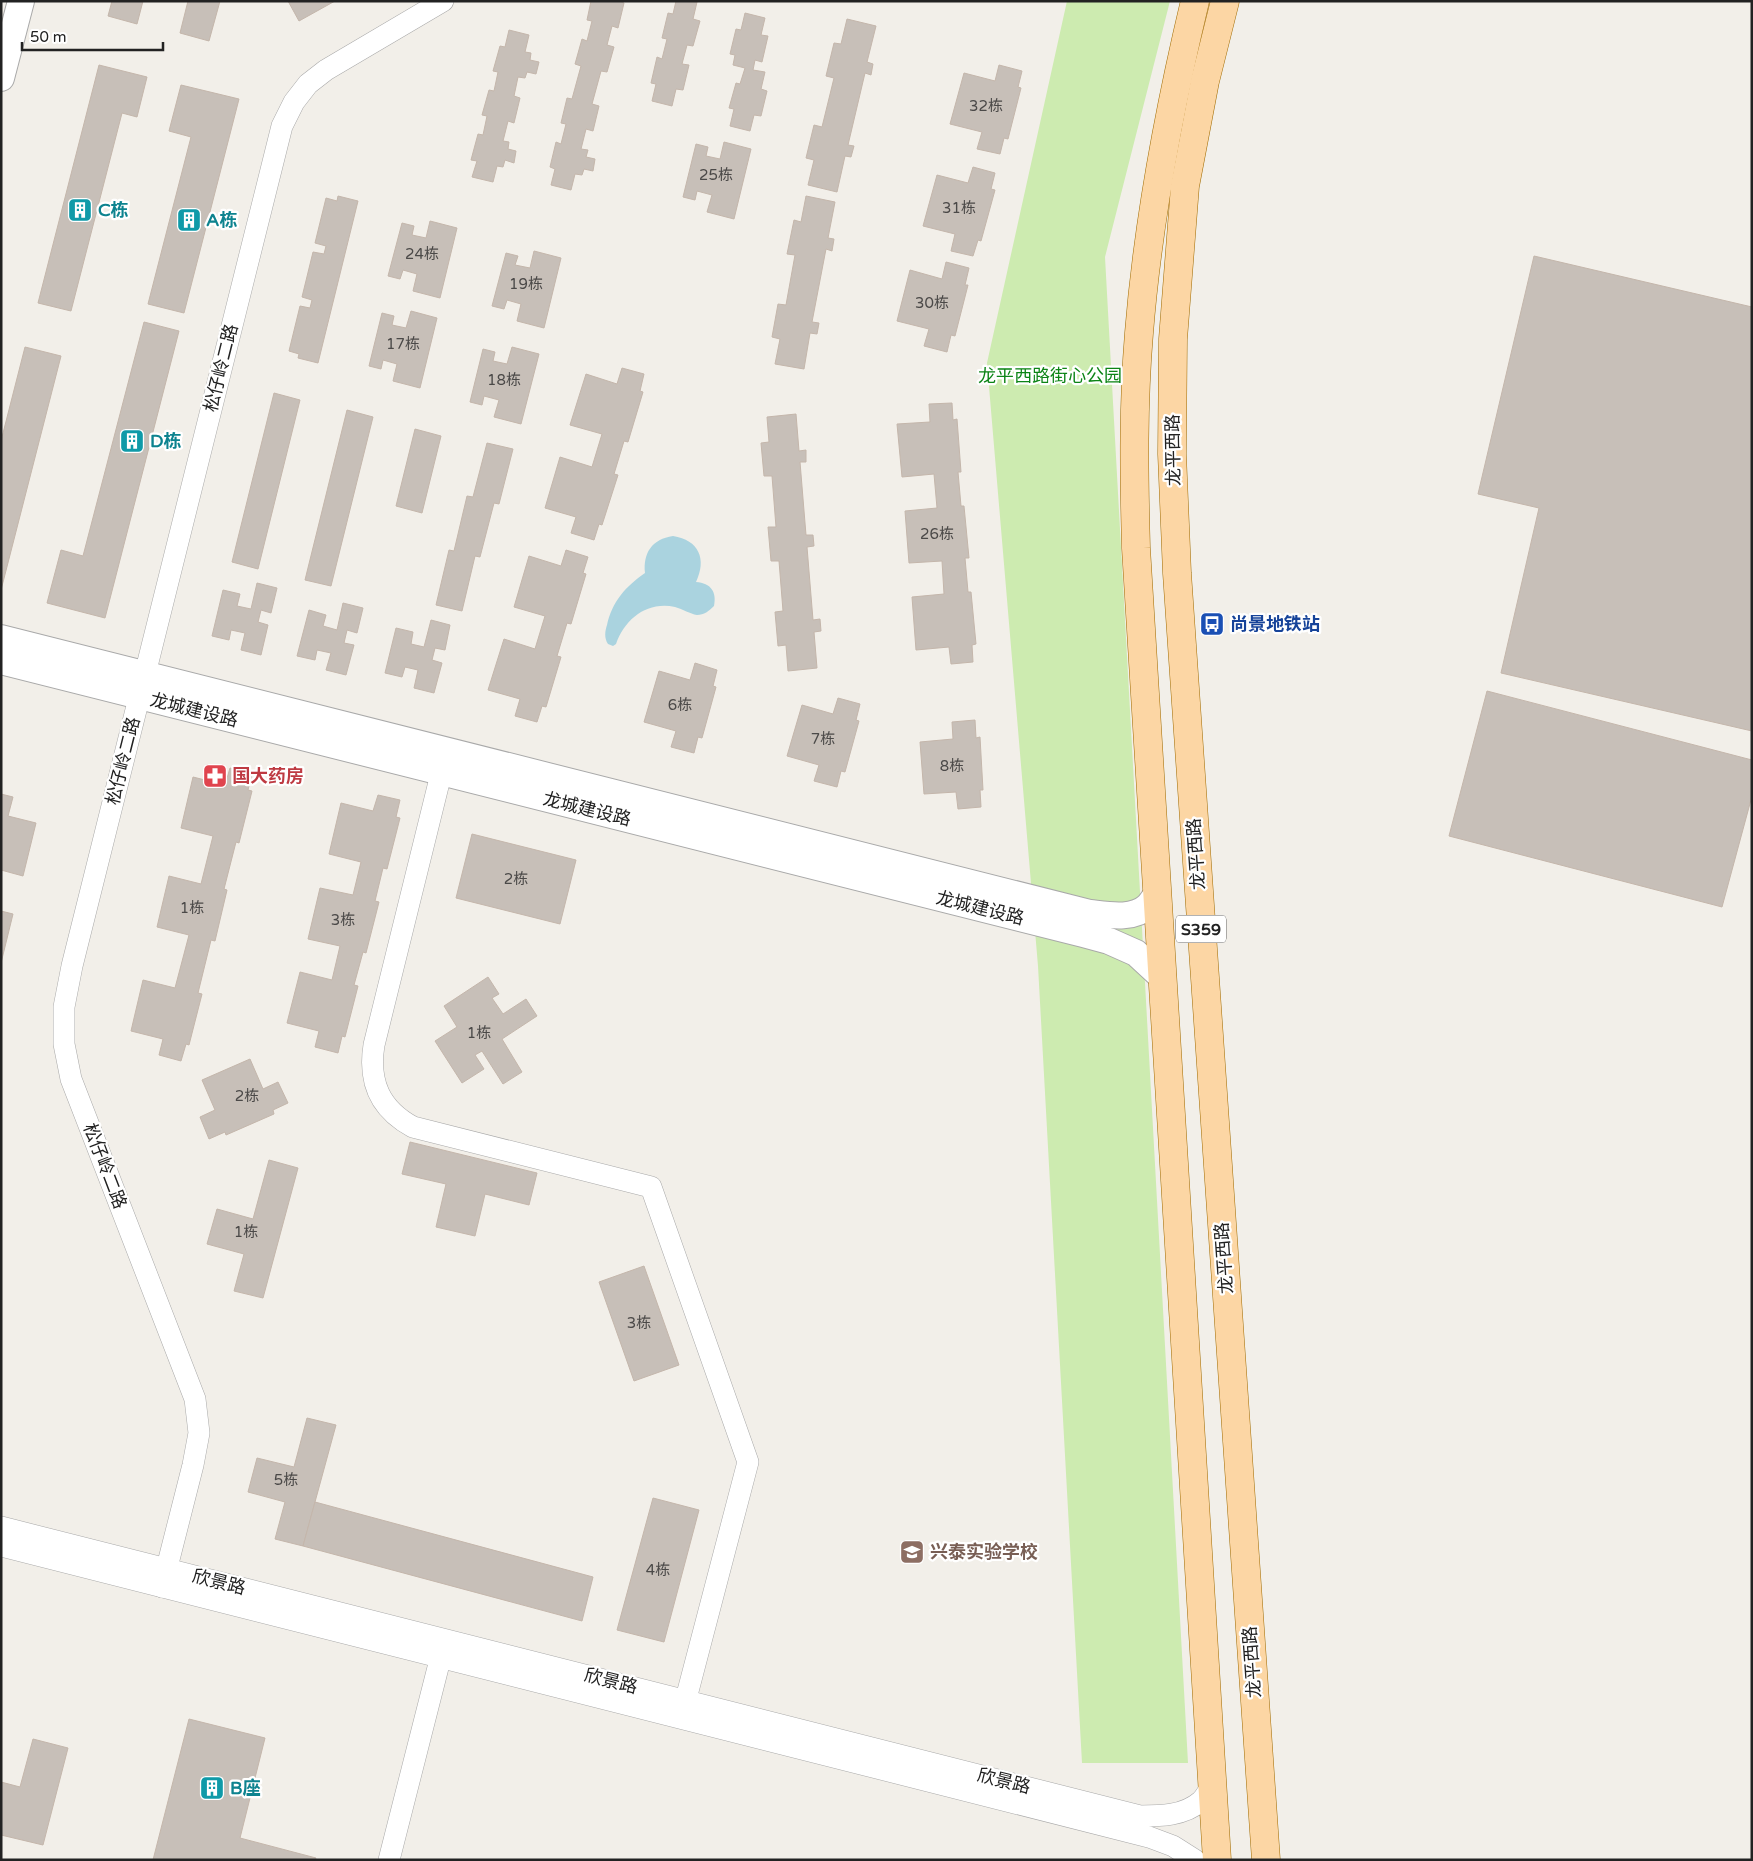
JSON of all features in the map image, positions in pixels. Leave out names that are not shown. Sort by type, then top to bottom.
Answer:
[{"type":"main road","name":"龙平西路","points":[[1195,1],[1163,147],[1151,228],[1139,333],[1134,458],[1136,548],[1217,1860]]},
{"type":"main road","name":"龙平西路","points":[[1225,1],[1205,81],[1185,186],[1173,339],[1172,454],[1177,573],[1266,1860]]},
{"type":"street","points":[[1,78],[21,1]]},
{"type":"street","name":"松仔岭二路","points":[[164,1578],[193,1465],[199,1433],[195,1399],[71,1079],[64,1044],[64,1007],[72,966],[282,126],[294,102],[308,84],[326,70],[443,1]]},
{"type":"street","name":"龙城建设路","points":[[1,638],[142,685],[444,761],[1090,914],[1113,916],[1133,914],[1147,907],[1157,894]]},
{"type":"street","name":"龙城建设路","points":[[1,661],[142,685]]},
{"type":"street","points":[[444,761],[374,1045],[372,1070],[374,1082],[378,1094],[393,1114],[413,1127],[651,1187],[748,1462],[683,1709]]},
{"type":"street","name":"龙城建设路","points":[[444,761],[1109,941],[1136,953],[1163,978]]},
{"type":"street","name":"欣景路","points":[[1,1526],[164,1578]]},
{"type":"street","name":"欣景路","points":[[1,1546],[164,1578],[683,1709],[1140,1816],[1160,1816],[1182,1812],[1200,1801],[1212,1785]]},
{"type":"street","points":[[389,1860],[443,1648]]},
{"type":"street","name":"欣景路","points":[[683,1709],[1149,1837],[1173,1846],[1196,1860]]},
{"type":"green space","name":"龙平西路街心公园","points":[[1067,1],[1170,1],[1105,257],[1188,1763],[1082,1763],[1038,966],[987,363]]},
{"type":"water","points":[[673,536],[682,538],[695,546],[701,566],[696,582],[706,584],[712,589],[715,596],[714,606],[706,612],[697,615],[675,607],[665,606],[646,609],[625,627],[616,644],[613,646],[608,644],[605,637],[606,630],[609,617],[616,602],[632,583],[645,573],[647,553],[650,548],[659,540]]},
{"type":"building","points":[[112,1],[143,1],[137,24],[108,16]]},
{"type":"building","points":[[188,1],[220,1],[209,41],[180,33]]},
{"type":"building","points":[[288,1],[335,1],[299,21]]},
{"type":"building","points":[[591,1],[619,1],[624,3],[618,28],[612,26],[607,45],[614,47],[607,72],[601,71],[592,104],[599,106],[593,131],[586,129],[581,149],[588,150],[586,157],[595,159],[593,171],[584,169],[582,175],[575,174],[571,190],[551,185],[555,169],[550,167],[556,142],[561,144],[566,124],[561,123],[567,98],[572,99],[581,66],[575,64],[582,39],[587,41],[592,21],[587,20]]},
{"type":"building","points":[[676,1],[697,2],[693,19],[700,21],[693,46],[687,45],[682,64],[689,65],[683,90],[676,89],[672,106],[652,101],[656,84],[651,83],[657,57],[662,59],[667,39],[662,38],[668,13],[673,14]]},
{"type":"building","points":[[745,13],[765,18],[761,35],[768,36],[762,62],[755,60],[753,70],[765,72],[761,89],[767,91],[761,116],[754,115],[750,131],[730,126],[734,109],[729,108],[736,83],[740,84],[745,68],[733,65],[735,55],[730,54],[736,29],[741,30]]},
{"type":"building","points":[[847,19],[876,26],[867,62],[873,64],[871,75],[865,73],[848,145],[854,146],[851,157],[845,156],[837,192],[808,185],[814,160],[806,158],[814,125],[822,127],[834,78],[826,76],[834,43],[841,44]]},
{"type":"building","points":[[509,30],[529,35],[525,52],[531,53],[530,60],[539,62],[536,74],[527,72],[525,78],[518,77],[514,96],[520,98],[514,123],[508,121],[503,141],[509,142],[508,149],[516,151],[514,163],[505,160],[503,167],[497,166],[493,182],[472,177],[477,161],[471,160],[478,134],[483,135],[487,116],[482,115],[489,90],[494,91],[498,72],[493,71],[500,46],[505,47]]},
{"type":"building","name":"C栋","points":[[99,65],[147,77],[137,117],[122,113],[71,311],[38,303]]},
{"type":"building","points":[[999,65],[1022,71],[1018,87],[1021,88],[1008,139],[1004,138],[1000,154],[977,149],[982,132],[950,124],[964,73],[995,81]]},
{"type":"building","name":"A栋","points":[[181,85],[239,99],[184,313],[148,304],[191,137],[169,131]]},
{"type":"building","points":[[724,142],[751,149],[734,219],[707,212],[712,195],[697,191],[695,200],[683,197],[696,144],[708,147],[706,156],[720,159]]},
{"type":"building","points":[[973,167],[995,173],[991,189],[995,190],[981,241],[978,240],[973,256],[951,251],[955,234],[923,226],[937,175],[968,183]]},
{"type":"building","points":[[338,196],[358,201],[318,363],[298,358],[299,354],[289,351],[300,306],[310,308],[312,300],[302,297],[313,252],[324,254],[326,246],[315,243],[326,198],[337,201]]},
{"type":"building","points":[[806,196],[835,202],[828,238],[834,239],[832,251],[826,249],[812,322],[819,323],[817,334],[810,333],[804,369],[775,364],[780,339],[772,337],[778,304],[786,305],[795,255],[787,254],[794,220],[801,222]]},
{"type":"building","points":[[430,221],[457,228],[440,298],[413,291],[417,274],[403,270],[400,279],[388,276],[402,223],[414,226],[412,235],[426,238]]},
{"type":"building","points":[[534,251],[561,258],[544,328],[517,321],[521,304],[507,300],[504,309],[492,306],[506,253],[518,256],[515,265],[530,268]]},
{"type":"building","points":[[1534,256],[1752,307],[1752,731],[1501,673],[1539,508],[1478,494]]},
{"type":"building","points":[[946,262],[969,268],[965,285],[968,285],[955,336],[951,335],[947,352],[924,346],[929,329],[897,321],[910,270],[942,279]]},
{"type":"building","points":[[411,311],[437,318],[420,388],[393,381],[397,364],[383,360],[381,369],[369,366],[382,313],[394,316],[392,325],[406,328]]},
{"type":"building","name":"D栋","points":[[144,322],[179,331],[105,618],[47,603],[61,550],[83,556]]},
{"type":"building","points":[[25,347],[61,356],[1,590],[1,441]]},
{"type":"building","points":[[512,347],[539,354],[521,424],[494,417],[499,400],[484,396],[482,405],[470,402],[483,349],[495,352],[493,361],[507,364]]},
{"type":"building","points":[[622,368],[644,374],[640,391],[643,392],[628,442],[624,441],[614,474],[618,475],[602,525],[599,524],[594,540],[571,533],[576,517],[545,508],[560,457],[592,467],[602,434],[570,425],[586,374],[617,384]]},
{"type":"building","points":[[274,393],[300,400],[258,569],[232,562]]},
{"type":"building","points":[[952,403],[953,420],[957,419],[961,472],[958,472],[961,506],[964,506],[969,558],[965,558],[968,592],[971,592],[976,644],[972,645],[973,662],[951,664],[949,647],[916,650],[912,597],[944,594],[942,561],[909,563],[905,511],[937,508],[934,474],[902,477],[897,424],[930,422],[929,404]]},
{"type":"building","points":[[347,410],[373,417],[331,586],[305,580]]},
{"type":"building","points":[[796,414],[799,451],[806,450],[806,462],[800,462],[806,535],[813,535],[814,546],[807,547],[813,620],[820,619],[821,631],[814,632],[817,668],[788,671],[786,645],[778,646],[775,612],[783,611],[779,561],[771,561],[768,527],[776,527],[772,476],[764,476],[761,443],[769,442],[767,417]]},
{"type":"building","points":[[415,429],[441,436],[422,513],[396,506]]},
{"type":"building","points":[[487,443],[513,449],[499,504],[494,503],[480,557],[475,556],[462,611],[436,605],[449,550],[454,551],[467,496],[473,497]]},
{"type":"building","points":[[566,550],[588,557],[583,573],[586,574],[571,624],[567,623],[557,656],[561,657],[546,707],[542,706],[537,722],[515,716],[520,699],[488,690],[504,639],[535,649],[545,616],[514,607],[529,556],[561,566]]},
{"type":"building","points":[[257,583],[277,588],[271,613],[261,610],[258,622],[268,625],[261,655],[241,650],[245,633],[231,630],[229,640],[212,636],[223,590],[240,594],[237,606],[251,609]]},
{"type":"building","points":[[343,603],[363,608],[357,633],[347,630],[344,643],[354,645],[346,675],[326,670],[331,653],[317,650],[315,660],[297,656],[309,610],[326,615],[323,626],[337,630]]},
{"type":"building","points":[[431,620],[450,625],[445,650],[435,648],[432,660],[442,663],[434,693],[414,688],[418,670],[405,667],[402,677],[385,673],[396,628],[413,632],[411,644],[424,647]]},
{"type":"building","points":[[695,663],[717,670],[713,686],[716,687],[702,738],[698,737],[694,753],[671,747],[676,731],[644,722],[659,671],[690,680]]},
{"type":"building","points":[[1487,691],[1752,760],[1752,796],[1722,907],[1449,836]]},
{"type":"building","points":[[838,698],[860,704],[856,720],[859,721],[845,772],[841,771],[837,787],[814,781],[819,765],[787,756],[802,705],[833,714]]},
{"type":"building","points":[[975,720],[976,738],[980,737],[983,790],[980,790],[981,807],[958,809],[956,792],[924,794],[920,742],[953,739],[952,722]]},
{"type":"building","points":[[230,768],[252,774],[248,790],[252,791],[239,843],[236,842],[224,889],[227,890],[215,941],[211,940],[198,993],[202,994],[189,1045],[186,1044],[181,1061],[159,1055],[163,1039],[131,1031],[143,980],[175,988],[189,935],[157,927],[169,876],[201,884],[213,836],[181,828],[193,777],[225,785]]},
{"type":"building","points":[[1,794],[13,797],[8,816],[36,823],[23,876],[1,870]]},
{"type":"building","points":[[378,795],[400,800],[396,817],[400,818],[387,869],[383,868],[375,901],[379,902],[366,953],[363,952],[354,985],[358,986],[345,1037],[342,1036],[338,1053],[315,1047],[319,1031],[287,1023],[300,972],[332,980],[340,946],[308,939],[320,888],[353,895],[361,862],[329,854],[341,803],[373,811]]},
{"type":"building","points":[[472,834],[576,860],[560,924],[456,898]]},
{"type":"building","points":[[1,911],[13,914],[1,963]]},
{"type":"building","points":[[488,977],[499,994],[492,998],[503,1014],[526,999],[537,1016],[502,1039],[522,1072],[503,1084],[482,1051],[475,1055],[484,1069],[462,1083],[435,1041],[457,1027],[444,1006]]},
{"type":"building","points":[[250,1059],[263,1089],[278,1082],[288,1103],[273,1110],[274,1114],[226,1135],[225,1132],[209,1139],[200,1117],[215,1110],[202,1080]]},
{"type":"building","points":[[410,1142],[537,1173],[529,1205],[485,1194],[475,1236],[436,1227],[446,1184],[402,1174]]},
{"type":"building","points":[[269,1160],[298,1168],[263,1298],[234,1291],[244,1254],[207,1244],[217,1209],[253,1219]]},
{"type":"building","points":[[644,1266],[679,1365],[634,1381],[599,1282]]},
{"type":"building","points":[[307,1418],[336,1425],[303,1546],[275,1539],[285,1502],[248,1492],[257,1458],[294,1467]]},
{"type":"building","points":[[653,1498],[699,1510],[664,1642],[617,1630]]},
{"type":"building","points":[[315,1502],[593,1577],[582,1621],[303,1546]]},
{"type":"building","name":"B座","points":[[189,1719],[265,1738],[240,1838],[316,1858],[315,1860],[153,1860]]},
{"type":"building","points":[[33,1739],[68,1748],[43,1845],[1,1835],[1,1782],[20,1787]]},
{"type":"place","name":"C栋","points":[[80,210]]},
{"type":"place","name":"A栋","points":[[189,220]]},
{"type":"place","name":"D栋","points":[[132,441]]},
{"type":"place","name":"尚景地铁站","points":[[1212,624]]},
{"type":"place","name":"国大药房","points":[[215,776]]},
{"type":"place","name":"兴泰实验学校","points":[[912,1552]]},
{"type":"place","name":"B座","points":[[212,1788]]}]
